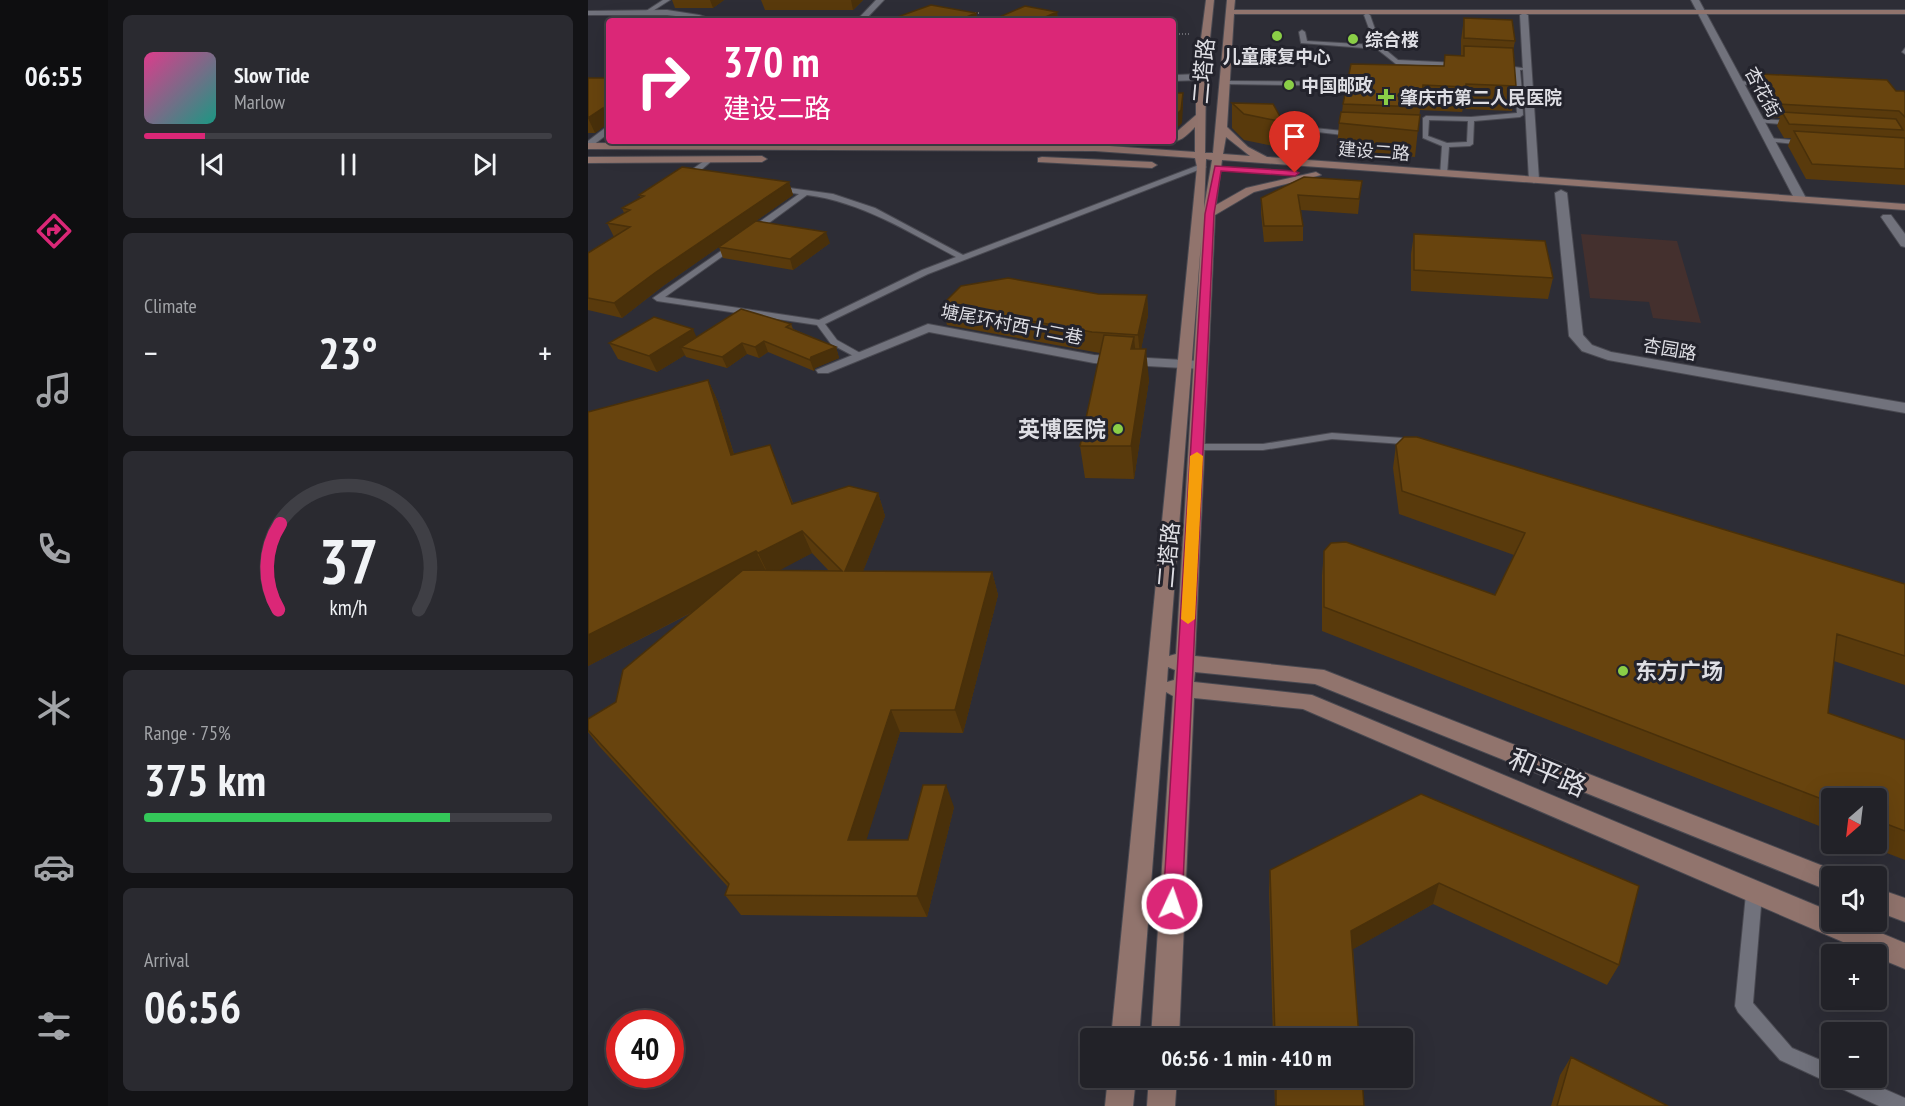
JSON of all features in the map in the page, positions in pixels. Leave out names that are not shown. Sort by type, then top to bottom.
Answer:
[{"type":"main road","name":"二塔路","points":[[1166,1028],[1209,214],[1209,162],[1200,116],[1201,78],[1210,0]]},
{"type":"main road","name":"二塔路","points":[[1126,1028],[1185,364],[1209,162],[1226,126],[1225,83],[1231,0]]},
{"type":"main road","points":[[1522,0],[1526,13]]},
{"type":"main road","points":[[1526,13],[1528,0]]},
{"type":"main road","points":[[1231,14],[1526,13]]},
{"type":"main road","points":[[1231,14],[1905,14]]},
{"type":"main road","points":[[1176,138],[1182,135],[1200,116]]},
{"type":"main road","points":[[1226,126],[1244,149],[1271,162]]},
{"type":"main road","points":[[1095,148],[1136,144]]},
{"type":"main road","name":"建设二路","points":[[588,146],[1095,148],[1316,175],[1905,218]]},
{"type":"main road","points":[[1027,159],[1035,156],[1037,151],[1035,148]]},
{"type":"main road","points":[[588,160],[769,159]]},
{"type":"main road","name":"建设二路","points":[[863,159],[1271,162],[1905,207]]},
{"type":"main road","points":[[1209,214],[1250,190],[1316,175]]},
{"type":"main road","name":"和平路","points":[[1159,660],[1317,676],[1821,877]]},
{"type":"main road","name":"和平路","points":[[1156,688],[1305,700],[1754,894],[1905,956]]},
{"type":"main road","points":[[1887,903],[1905,910]]},
{"type":"main road","points":[[1119,1106],[1121,1088]]},
{"type":"main road","points":[[1161,1106],[1162,1088]]},
{"type":"street","points":[[863,18],[880,0]]},
{"type":"street","name":"杏花街","points":[[1695,0],[1801,200]]},
{"type":"street","points":[[588,13],[646,13],[704,18]]},
{"type":"street","points":[[1526,13],[1522,68],[1534,180]]},
{"type":"street","points":[[1176,78],[1201,78]]},
{"type":"street","points":[[588,146],[606,131]]},
{"type":"street","name":"杏园路","points":[[1561,193],[1576,336],[1587,348],[1608,356],[1905,408]]},
{"type":"street","points":[[1887,217],[1905,243]]},
{"type":"street","name":"塘尾环村西十二巷","points":[[823,370],[928,328],[1094,360],[1202,365]]},
{"type":"lane","points":[[646,13],[667,0]]},
{"type":"lane","points":[[1367,15],[1378,47],[1396,62],[1470,65]]},
{"type":"lane","points":[[1302,32],[1304,43],[1378,47]]},
{"type":"lane","points":[[1441,75],[1458,65]]},
{"type":"lane","points":[[1493,67],[1522,68]]},
{"type":"lane","points":[[1225,83],[1377,84]]},
{"type":"lane","points":[[1739,83],[1787,86]]},
{"type":"lane","points":[[1425,137],[1426,118],[1471,119],[1520,114],[1524,94]]},
{"type":"lane","points":[[1414,136],[1425,137],[1446,145],[1470,144],[1471,119]]},
{"type":"lane","points":[[1759,121],[1804,124]]},
{"type":"lane","points":[[1264,125],[1360,134]]},
{"type":"lane","points":[[1769,140],[1814,143]]},
{"type":"lane","points":[[1443,174],[1446,145]]},
{"type":"lane","points":[[701,177],[689,176],[710,159]]},
{"type":"lane","points":[[806,192],[657,298],[820,323],[925,272],[1209,162]]},
{"type":"lane","points":[[771,188],[833,196],[872,210],[963,258]]},
{"type":"lane","points":[[820,323],[834,342],[859,356]]},
{"type":"lane","points":[[1197,447],[1263,447],[1332,436],[1403,441],[1425,446]]},
{"type":"lane","points":[[1754,894],[1744,1006],[1786,1054],[1821,1070]]},
{"type":"lane","points":[[1861,1088],[1901,1106]]},
{"type":"path","points":[[963,13],[980,13]]},
{"type":"shaded area","points":[[1581,234],[1677,241],[1701,323],[1653,318],[1649,302],[1590,298]]},
{"type":"building","points":[[931,5],[976,13],[964,18],[900,16]]},
{"type":"building","points":[[1025,6],[1057,12],[1043,18],[997,18]]},
{"type":"building","points":[[1464,18],[1512,20],[1515,41],[1464,38]]},
{"type":"building","points":[[1464,46],[1513,48],[1516,86],[1423,85],[1421,107],[1343,104],[1351,64],[1444,66],[1445,55],[1464,56]]},
{"type":"building","points":[[1760,74],[1887,80],[1896,91],[1905,93],[1905,117],[1899,111],[1776,104]]},
{"type":"building","points":[[588,78],[606,78],[606,118],[603,108],[588,118]]},
{"type":"building","points":[[1176,93],[1183,93],[1181,110],[1176,115]]},
{"type":"building","points":[[1232,103],[1273,104],[1283,122],[1244,114]]},
{"type":"building","points":[[1341,112],[1420,115],[1418,131],[1339,123]]},
{"type":"building","points":[[1782,112],[1896,119],[1903,130],[1789,124]]},
{"type":"building","points":[[1794,131],[1905,138],[1905,169],[1812,164]]},
{"type":"building","points":[[682,167],[789,182],[614,303],[588,298],[588,253],[630,227],[607,223],[630,210],[622,208],[644,196],[639,195]]},
{"type":"building","points":[[1304,177],[1362,181],[1359,199],[1298,195],[1303,226],[1264,226],[1261,198]]},
{"type":"building","points":[[756,221],[826,232],[790,259],[719,247]]},
{"type":"building","points":[[1414,234],[1545,241],[1553,278],[1414,270]]},
{"type":"building","points":[[1008,278],[1098,294],[1147,295],[1138,335],[1092,332],[942,305],[961,286]]},
{"type":"building","points":[[741,309],[791,324],[786,327],[836,347],[811,357],[810,360],[764,341],[755,347],[742,343],[722,357],[681,347]]},
{"type":"building","points":[[654,317],[693,329],[649,356],[609,343]]},
{"type":"building","points":[[1104,335],[1134,337],[1131,349],[1146,349],[1131,446],[1080,446]]},
{"type":"building","points":[[708,380],[731,455],[770,445],[792,504],[849,486],[878,493],[845,571],[992,572],[955,710],[891,710],[848,840],[908,840],[923,785],[946,785],[917,896],[725,895],[729,884],[588,730],[588,719],[616,702],[623,670],[743,570],[842,571],[802,531],[758,553],[756,551],[588,635],[588,412]]},
{"type":"building","name":"东方广场","points":[[1404,437],[1417,437],[1905,584],[1905,656],[1837,634],[1828,713],[1905,740],[1905,831],[1887,824],[1887,788],[1821,788],[1821,799],[1324,607],[1324,551],[1331,543],[1346,542],[1495,595],[1525,533],[1402,491],[1396,445]]},
{"type":"building","points":[[1421,794],[1639,886],[1619,965],[1439,883],[1351,931],[1358,1028],[1275,1028],[1270,870]]},
{"type":"building","points":[[1571,1057],[1668,1106],[1557,1106]]},
{"type":"building","points":[[1276,1088],[1363,1088],[1364,1106],[1276,1106]]},
{"type":"slow traffic","points":[[1188,619],[1197,456]]},
{"type":"place","name":"儿童康复中心","points":[[1277,36]]},
{"type":"place","name":"综合楼","points":[[1353,39]]},
{"type":"place","name":"中国邮政","points":[[1289,85]]},
{"type":"place","name":"肇庆市第二人民医院","points":[[1386,97]]},
{"type":"place","name":"英博医院","points":[[1118,429]]},
{"type":"place","name":"东方广场","points":[[1623,671]]},
{"type":"route","points":[[1172,904],[1209,214],[1218,168],[1295,173]]}]
